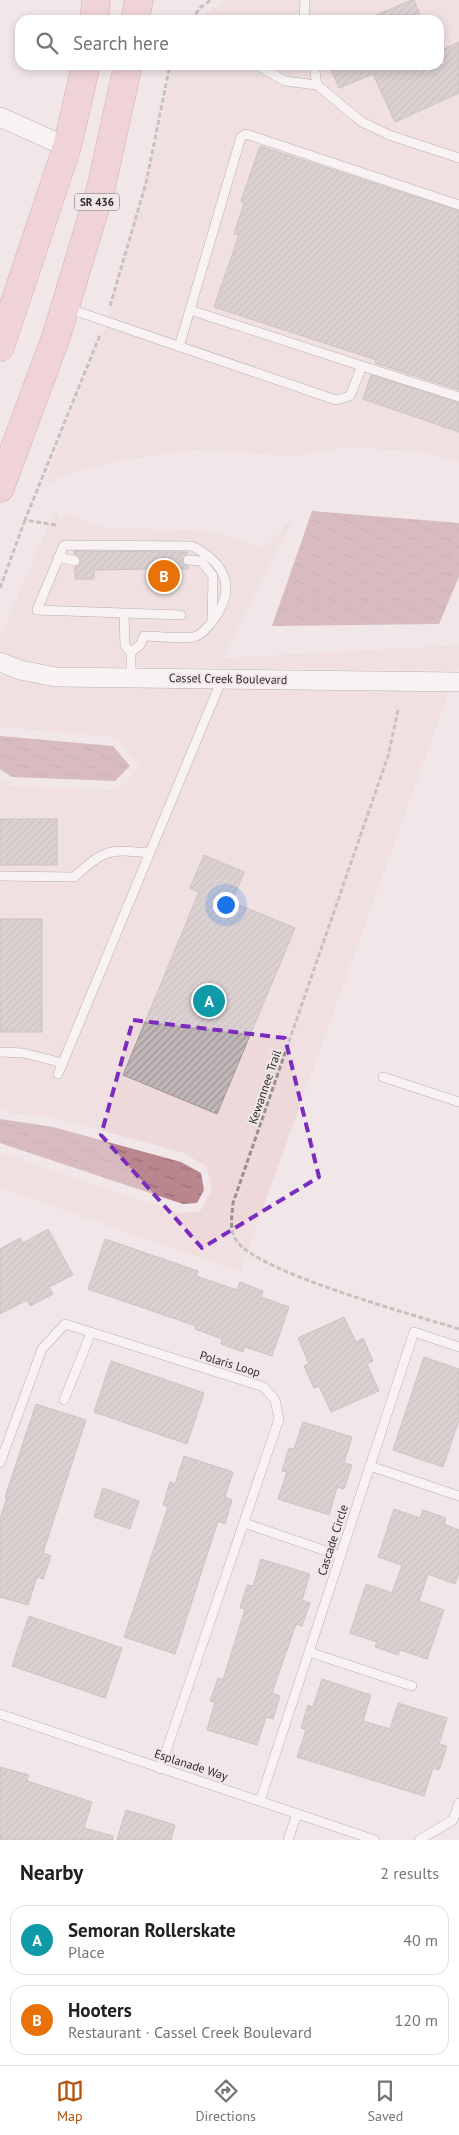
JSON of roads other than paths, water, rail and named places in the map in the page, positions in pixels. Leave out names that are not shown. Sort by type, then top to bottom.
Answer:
[{"type":"main road","points":[[94,15],[96,0]]},
{"type":"main road","points":[[136,15],[139,0]]},
{"type":"main road","points":[[0,346],[67,147],[85,70]]},
{"type":"main road","name":"SR 436","points":[[0,488],[65,308],[101,188],[127,70]]},
{"type":"street","points":[[0,117],[67,147]]},
{"type":"street","name":"Cassel Creek Boulevard","points":[[0,662],[20,670],[56,677],[459,682]]},
{"type":"lane","points":[[302,15],[305,0]]},
{"type":"lane","points":[[266,70],[285,81],[316,85],[362,122],[388,135],[459,158]]},
{"type":"lane","points":[[314,70],[316,85]]},
{"type":"lane","points":[[179,347],[241,137],[246,134],[459,204]]},
{"type":"lane","points":[[65,308],[336,400],[350,396],[362,366]]},
{"type":"lane","points":[[190,310],[459,397]]},
{"type":"lane","points":[[131,652],[140,645],[144,636],[194,637],[206,629],[223,605],[226,586],[222,570],[208,554],[192,546],[64,545],[37,610],[181,615]]},
{"type":"lane","points":[[58,557],[75,561]]},
{"type":"lane","points":[[188,560],[201,561],[213,576],[212,622]]},
{"type":"lane","points":[[124,614],[125,646],[131,652],[131,678]]},
{"type":"lane","points":[[58,1074],[222,679]]},
{"type":"lane","points":[[0,876],[74,877],[97,857],[116,850],[149,853]]},
{"type":"lane","points":[[0,1052],[23,1053],[63,1063]]},
{"type":"lane","points":[[383,1076],[459,1102]]},
{"type":"lane","name":"Polaris Loop","points":[[0,1463],[42,1349],[65,1324],[264,1387],[274,1400],[279,1419],[160,1769]]},
{"type":"lane","name":"Cascade Circle","points":[[260,1801],[414,1332],[459,1347]]},
{"type":"lane","points":[[64,1400],[91,1333]]},
{"type":"lane","points":[[370,1466],[459,1496]]},
{"type":"lane","points":[[244,1523],[341,1556]]},
{"type":"lane","points":[[309,1652],[412,1686]]},
{"type":"lane","name":"Esplanade Way","points":[[0,1714],[375,1840]]},
{"type":"lane","points":[[420,1840],[453,1820],[459,1803]]},
{"type":"lane","points":[[288,1840],[296,1814]]},
{"type":"water","points":[[312,511],[459,523],[459,577],[439,624],[272,626]]},
{"type":"water","points":[[0,736],[113,746],[130,766],[115,781],[12,777],[0,769]]},
{"type":"water","points":[[0,1119],[53,1127],[181,1162],[201,1173],[204,1190],[197,1203],[183,1204],[0,1143]]},
{"type":"place","name":"Hooters","points":[[164,576]]},
{"type":"place","name":"Semoran Rollerskate","points":[[209,1001]]}]
